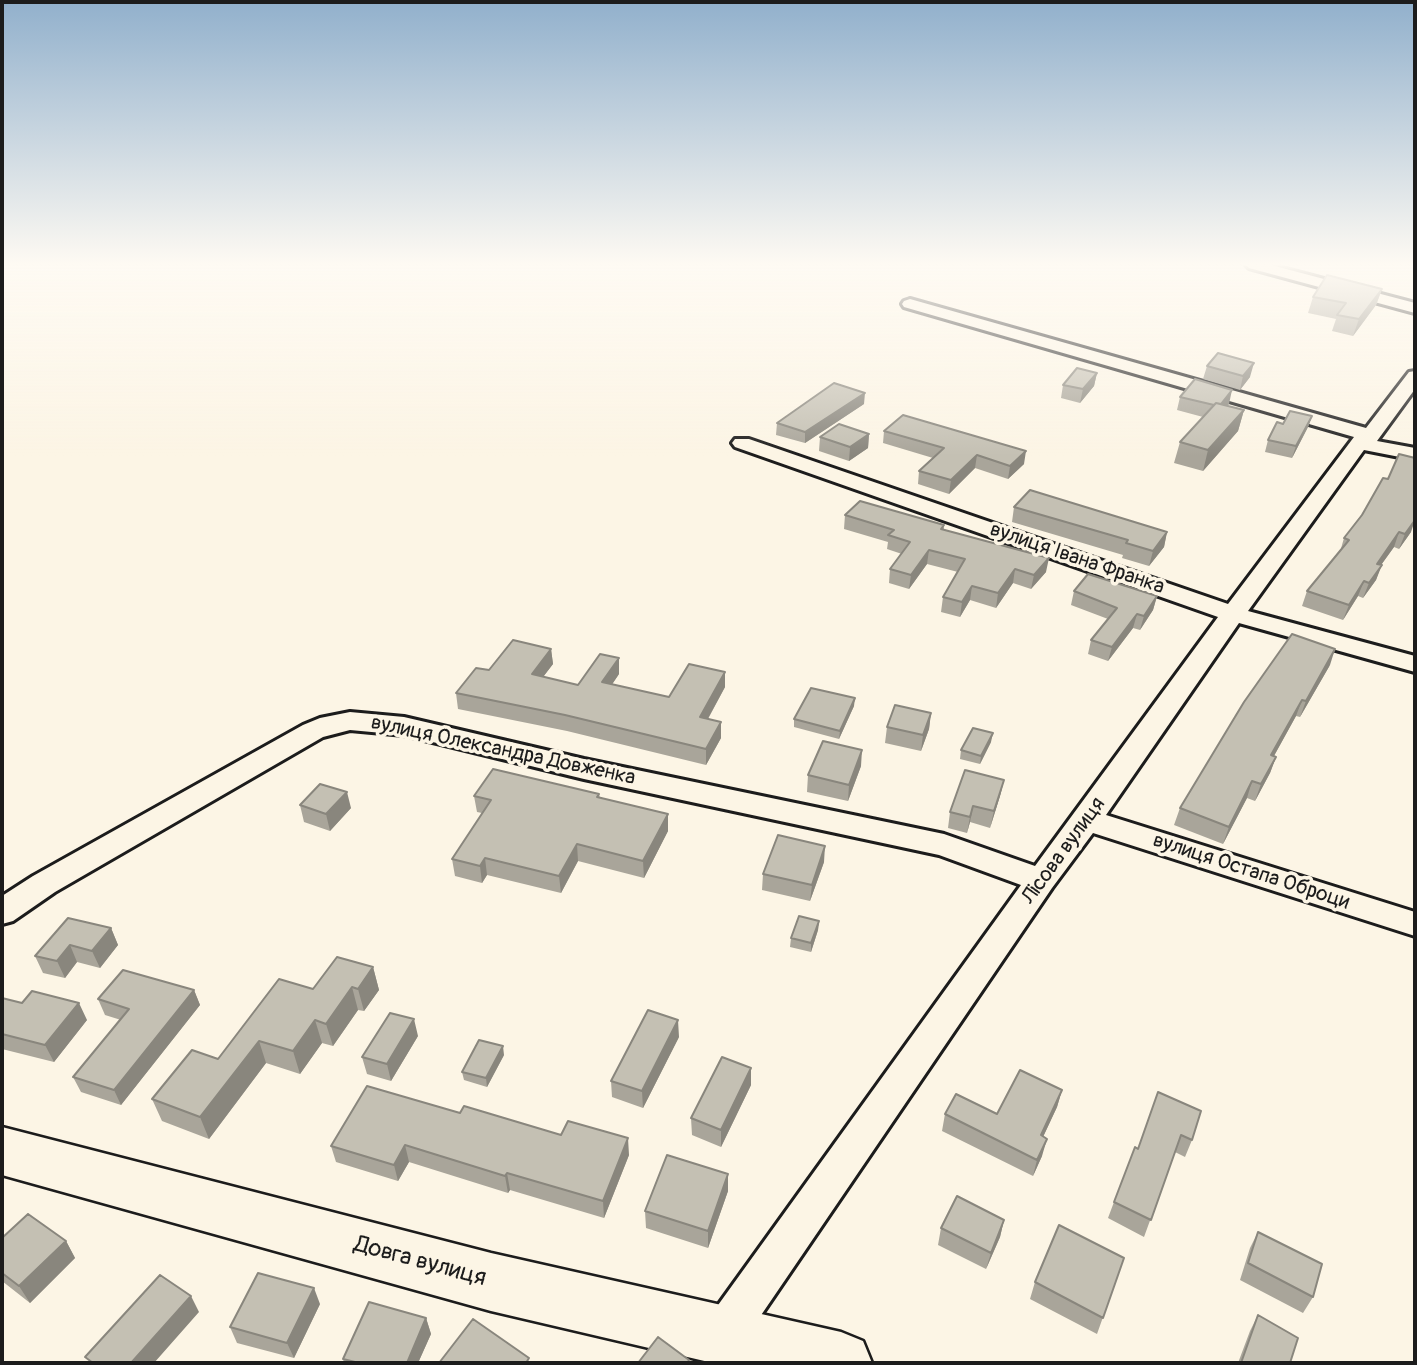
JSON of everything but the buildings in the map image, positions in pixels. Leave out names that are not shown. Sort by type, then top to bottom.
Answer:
[{"type":"street","points":[[993,329],[1415,454]]},
{"type":"street","name":"Лісова вулиця","points":[[723,1334],[1041,880],[1087,820],[1233,614],[1415,376]]},
{"type":"street","name":"вулиця Івана Франка","points":[[742,443],[1233,614],[1415,664]]},
{"type":"street","name":"вулиця Олександра Довженка","points":[[2,912],[44,884],[313,731],[330,724],[350,721],[404,726],[584,769],[944,845],[1041,880]]},
{"type":"street","name":"вулиця Остапа Оброци","points":[[1087,820],[1415,925]]},
{"type":"street","name":"Довга вулиця","points":[[2,1151],[491,1282],[841,1363]]}]
